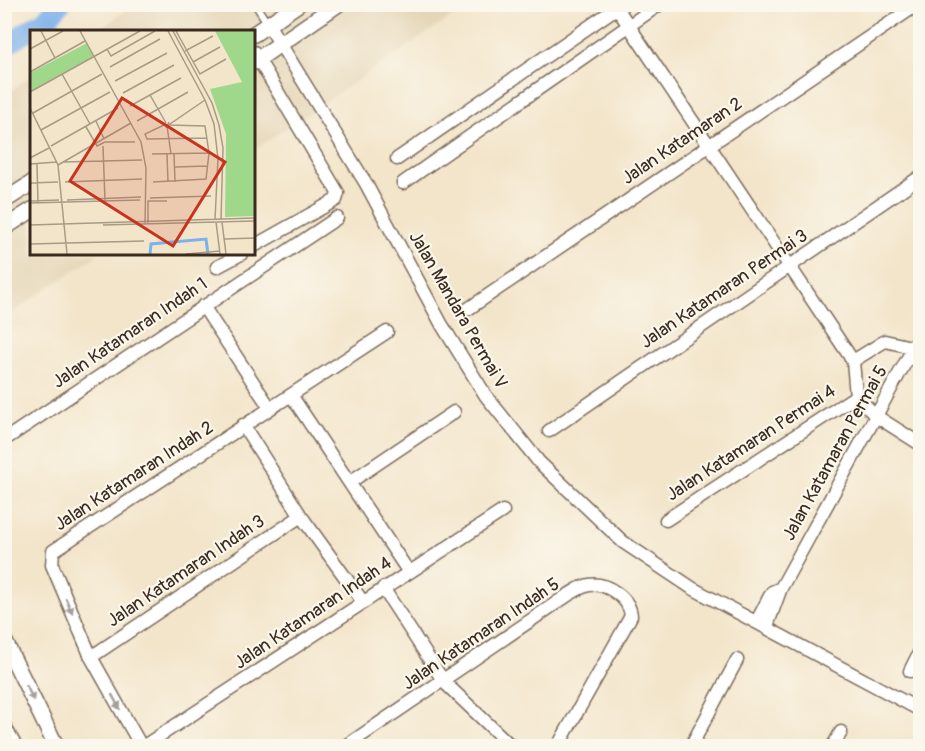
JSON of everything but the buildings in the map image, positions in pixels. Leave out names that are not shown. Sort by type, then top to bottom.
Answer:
[{"type":"street","points":[[255,33],[298,4]]},
{"type":"street","points":[[255,245],[336,200],[338,193],[255,57],[280,44],[338,4]]},
{"type":"street","points":[[403,183],[660,4]]},
{"type":"street","name":"Jalan Katamaran 2","points":[[468,309],[708,144],[918,4]]},
{"type":"street","points":[[398,159],[618,6],[853,361],[856,396],[876,416],[921,444]]},
{"type":"street","name":"Jalan Mandara Permai V","points":[[268,24],[365,182],[448,335],[486,396],[539,462],[623,542],[692,588],[762,623],[921,710]]},
{"type":"street","name":"Jalan Katamaran Permai 3","points":[[549,431],[921,177]]},
{"type":"street","points":[[4,201],[30,184]]},
{"type":"street","points":[[4,228],[30,211]]},
{"type":"street","name":"Jalan Katamaran Indah 1","points":[[4,440],[337,218]]},
{"type":"street","name":"Jalan Katamaran Indah 1","points":[[217,267],[239,255]]},
{"type":"street","points":[[202,306],[270,408]]},
{"type":"street","name":"Jalan Katamaran Indah 2","points":[[143,747],[91,657],[52,565],[51,555],[60,546],[387,332]]},
{"type":"street","points":[[853,361],[885,341],[919,343]]},
{"type":"street","name":"Jalan Katamaran Permai 5","points":[[762,623],[772,592],[781,588],[919,343]]},
{"type":"street","points":[[291,395],[408,571]]},
{"type":"street","name":"Jalan Katamaran Permai 4","points":[[666,520],[856,396]]},
{"type":"street","points":[[350,482],[454,412]]},
{"type":"street","points":[[243,425],[301,516],[363,602]]},
{"type":"street","name":"Jalan Katamaran Indah 4","points":[[143,747],[408,571],[503,511]]},
{"type":"street","name":"Jalan Katamaran Indah 3","points":[[91,657],[301,516]]},
{"type":"street","name":"Jalan Katamaran Indah 5","points":[[346,747],[568,595],[587,585],[599,584],[611,589],[627,605],[631,616],[558,747]]},
{"type":"street","points":[[383,588],[444,682],[511,747]]},
{"type":"street","points":[[4,640],[56,747]]},
{"type":"street","points":[[910,671],[921,651]]},
{"type":"street","points":[[690,747],[737,660]]},
{"type":"street","points":[[4,728],[14,747]]},
{"type":"street","points":[[833,747],[841,732]]},
{"type":"lane","points":[[256,5],[268,24]]},
{"type":"shaded area","points":[[134,5],[469,5],[255,149],[255,30],[98,30]]},
{"type":"shaded area","points":[[30,77],[30,255],[98,255],[5,317],[4,95]]},
{"type":"waterway","points":[[4,46],[45,20],[60,4]]}]
